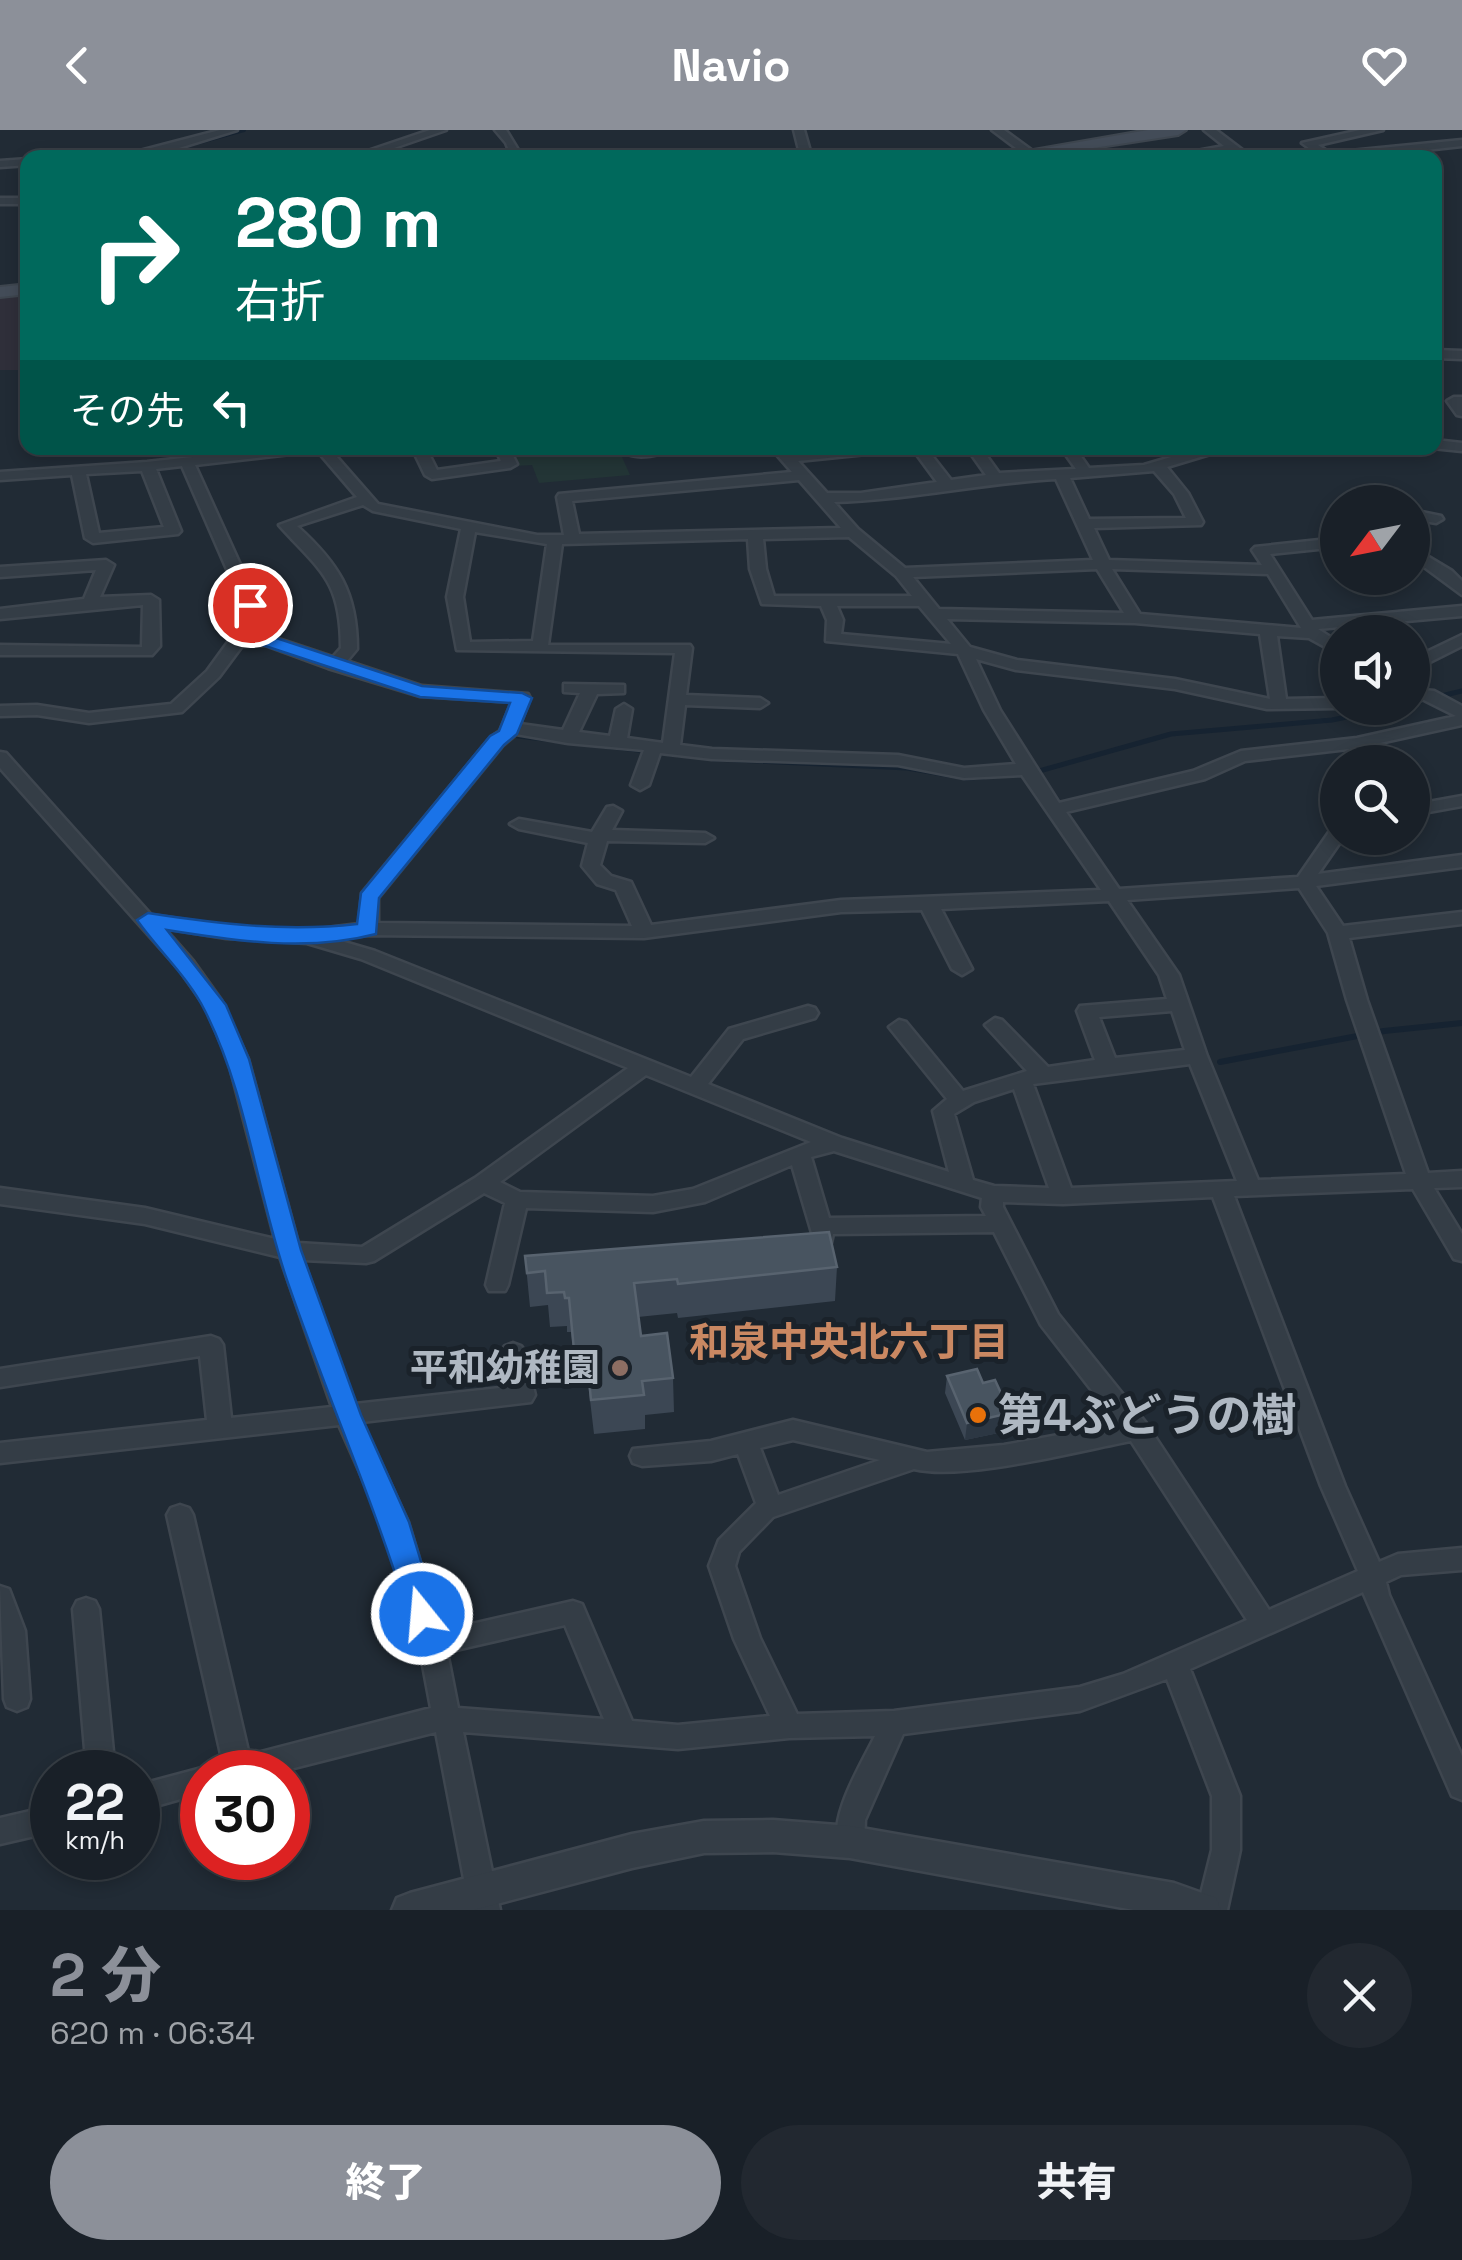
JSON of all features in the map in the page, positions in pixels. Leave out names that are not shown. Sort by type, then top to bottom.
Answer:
[{"type":"main road","points":[[1042,150],[1178,130]]},
{"type":"street","points":[[163,150],[232,130]]},
{"type":"street","points":[[377,150],[440,130]]},
{"type":"street","points":[[500,130],[514,150]]},
{"type":"street","points":[[997,130],[1025,150]]},
{"type":"street","points":[[1209,130],[1236,150]]},
{"type":"street","points":[[1314,150],[1308,144],[1373,131],[1397,148]]},
{"type":"street","points":[[1380,150],[1462,143]]},
{"type":"street","points":[[1219,150],[1233,148]]},
{"type":"street","points":[[1462,401],[1454,401],[1462,412]]},
{"type":"street","points":[[0,476],[247,455]]},
{"type":"street","points":[[328,455],[364,500],[386,512],[537,540],[853,532]]},
{"type":"street","points":[[422,455],[432,475],[510,464],[506,455]]},
{"type":"street","points":[[785,455],[853,532],[901,573],[964,650],[992,710],[1030,773],[1170,975],[1197,1056],[1250,1187]]},
{"type":"street","points":[[924,455],[948,486]]},
{"type":"street","points":[[979,455],[995,478]]},
{"type":"street","points":[[1073,455],[1085,472]]},
{"type":"street","points":[[822,498],[1157,465],[1191,455]]},
{"type":"street","points":[[186,462],[266,640]]},
{"type":"street","points":[[1084,524],[1196,522],[1181,493],[1157,465]]},
{"type":"street","points":[[78,471],[93,538],[173,532],[148,466]]},
{"type":"street","points":[[469,525],[455,596],[463,647],[540,646],[564,540],[564,496],[804,474]]},
{"type":"street","points":[[1061,475],[1102,565],[1136,618]]},
{"type":"street","points":[[334,665],[349,649],[350,638],[346,606],[336,575],[325,558],[286,526],[364,500]]},
{"type":"street","points":[[1430,518],[1436,519]]},
{"type":"street","points":[[755,537],[758,568],[768,601],[1136,618],[1268,631],[1310,630],[1462,611]]},
{"type":"street","points":[[1320,544],[1260,550],[1310,630],[1320,637]]},
{"type":"street","points":[[1430,563],[1462,590]]},
{"type":"street","points":[[0,572],[106,565],[90,603]]},
{"type":"street","points":[[901,573],[1102,565],[1272,570]]},
{"type":"street","points":[[0,614],[151,600],[152,646],[146,652],[0,650]]},
{"type":"street","points":[[828,604],[835,620],[832,638],[964,650],[1016,665],[1174,684],[1279,705],[1320,704]]},
{"type":"street","points":[[1268,631],[1279,705]]},
{"type":"street","points":[[0,711],[38,710],[88,718],[176,708],[213,674],[237,641],[266,640],[420,691],[522,698],[510,728],[425,824],[368,898],[368,929]]},
{"type":"street","points":[[1430,657],[1462,640]]},
{"type":"street","points":[[550,649],[684,648],[677,700],[640,784]]},
{"type":"street","points":[[570,688],[618,689]]},
{"type":"street","points":[[568,738],[590,690]]},
{"type":"street","points":[[1430,698],[1446,703],[1462,717]]},
{"type":"street","points":[[677,700],[760,703]]},
{"type":"street","points":[[617,743],[624,709]]},
{"type":"street","points":[[1056,810],[1199,775],[1240,756],[1357,742],[1462,717]]},
{"type":"street","points":[[510,728],[657,751],[783,759],[898,760],[964,773],[1030,773]]},
{"type":"street","points":[[0,758],[148,920],[214,1005],[238,1059],[289,1250],[348,1415],[394,1522],[432,1644],[483,1900]]},
{"type":"street","points":[[1430,807],[1462,801]]},
{"type":"street","points":[[613,811],[599,837],[591,866],[604,880],[624,886],[644,932]]},
{"type":"street","points":[[519,824],[599,837],[705,838]]},
{"type":"street","points":[[1304,882],[1322,855]]},
{"type":"street","points":[[148,920],[226,932],[303,937],[368,929],[644,932],[841,906],[1032,902],[1116,892],[1304,882],[1462,861]]},
{"type":"street","points":[[1304,882],[1338,933],[1420,1182],[1462,1253]]},
{"type":"street","points":[[929,906],[962,969]]},
{"type":"street","points":[[1338,933],[1462,918]]},
{"type":"street","points":[[303,937],[368,955],[834,1143],[993,1194],[1062,1196],[1462,1179]]},
{"type":"street","points":[[1108,1066],[1087,1011],[1180,1004]]},
{"type":"street","points":[[694,1086],[736,1034],[808,1013]]},
{"type":"street","points":[[995,1026],[1033,1078],[1062,1196]]},
{"type":"street","points":[[900,1027],[958,1099]]},
{"type":"street","points":[[963,1184],[942,1110],[958,1099],[1033,1078],[1197,1056]]},
{"type":"street","points":[[0,1196],[145,1216],[289,1250],[366,1254],[482,1183],[644,1066]]},
{"type":"street","points":[[482,1183],[518,1200],[653,1204],[698,1196],[799,1153],[834,1143]]},
{"type":"street","points":[[799,1153],[822,1235],[1002,1224]]},
{"type":"street","points":[[1220,1188],[1372,1575],[1376,1596],[1462,1787]]},
{"type":"street","points":[[993,1194],[992,1207],[1049,1320],[1136,1430],[1264,1624]]},
{"type":"street","points":[[498,1286],[518,1200]]},
{"type":"street","points":[[0,1378],[211,1345],[220,1431]]},
{"type":"street","points":[[0,1452],[220,1431],[522,1395],[513,1352]]},
{"type":"street","points":[[642,1456],[711,1450],[793,1430],[926,1462],[1004,1455],[1136,1430]]},
{"type":"street","points":[[746,1442],[770,1507]]},
{"type":"street","points":[[789,1726],[747,1638],[722,1566],[728,1546],[770,1507],[913,1459]]},
{"type":"street","points":[[180,1515],[231,1750]]},
{"type":"street","points":[[310,1752],[444,1719],[678,1737],[789,1726],[894,1723],[1080,1699],[1128,1684],[1372,1575],[1411,1562],[1462,1559]]},
{"type":"street","points":[[0,1596],[12,1631],[17,1699]]},
{"type":"street","points":[[86,1609],[99,1750]]},
{"type":"street","points":[[432,1644],[573,1612],[622,1731]]},
{"type":"street","points":[[1174,1662],[1226,1796],[1226,1850],[1212,1910]]},
{"type":"street","points":[[850,1842],[851,1820],[894,1723]]},
{"type":"street","points":[[0,1831],[30,1824]]},
{"type":"street","points":[[410,1910],[483,1900],[632,1851],[704,1838],[773,1836],[850,1842],[1174,1900],[1204,1910]]},
{"type":"shaded area","points":[[20,294],[20,370],[0,370],[0,298]]},
{"type":"shaded area","points":[[511,455],[621,455],[630,475],[539,483],[532,465],[516,466]]},
{"type":"building","points":[[829,1232],[837,1267],[678,1284],[677,1279],[634,1283],[641,1336],[667,1333],[673,1378],[642,1381],[644,1395],[591,1400],[586,1349],[574,1350],[569,1298],[565,1298],[564,1292],[547,1293],[545,1271],[527,1273],[525,1256]]},
{"type":"building","points":[[977,1369],[983,1383],[995,1380],[1010,1413],[967,1423],[947,1376]]},
{"type":"waterway","points":[[171,150],[244,130]]},
{"type":"waterway","points":[[0,166],[20,165]]},
{"type":"waterway","points":[[1430,699],[1462,691]]},
{"type":"waterway","points":[[1032,773],[1171,734],[1320,721]]},
{"type":"waterway","points":[[518,736],[681,755]]},
{"type":"waterway","points":[[713,759],[907,768],[966,778],[984,777]]},
{"type":"waterway","points":[[1220,1062],[1384,1031],[1462,1023]]},
{"type":"place","name":"平和幼稚園","points":[[620,1368]]},
{"type":"place","name":"第4ぶどうの樹","points":[[978,1415]]},
{"type":"district","name":"和泉中央北六丁目","points":[[849,1342]]},
{"type":"route","points":[[250,605],[266,640],[334,665],[420,691],[522,698],[507,734],[497,740],[425,824],[368,898],[368,929],[303,937],[226,932],[148,920],[214,1005],[238,1059],[289,1250],[348,1415],[394,1522],[422,1614]]}]
